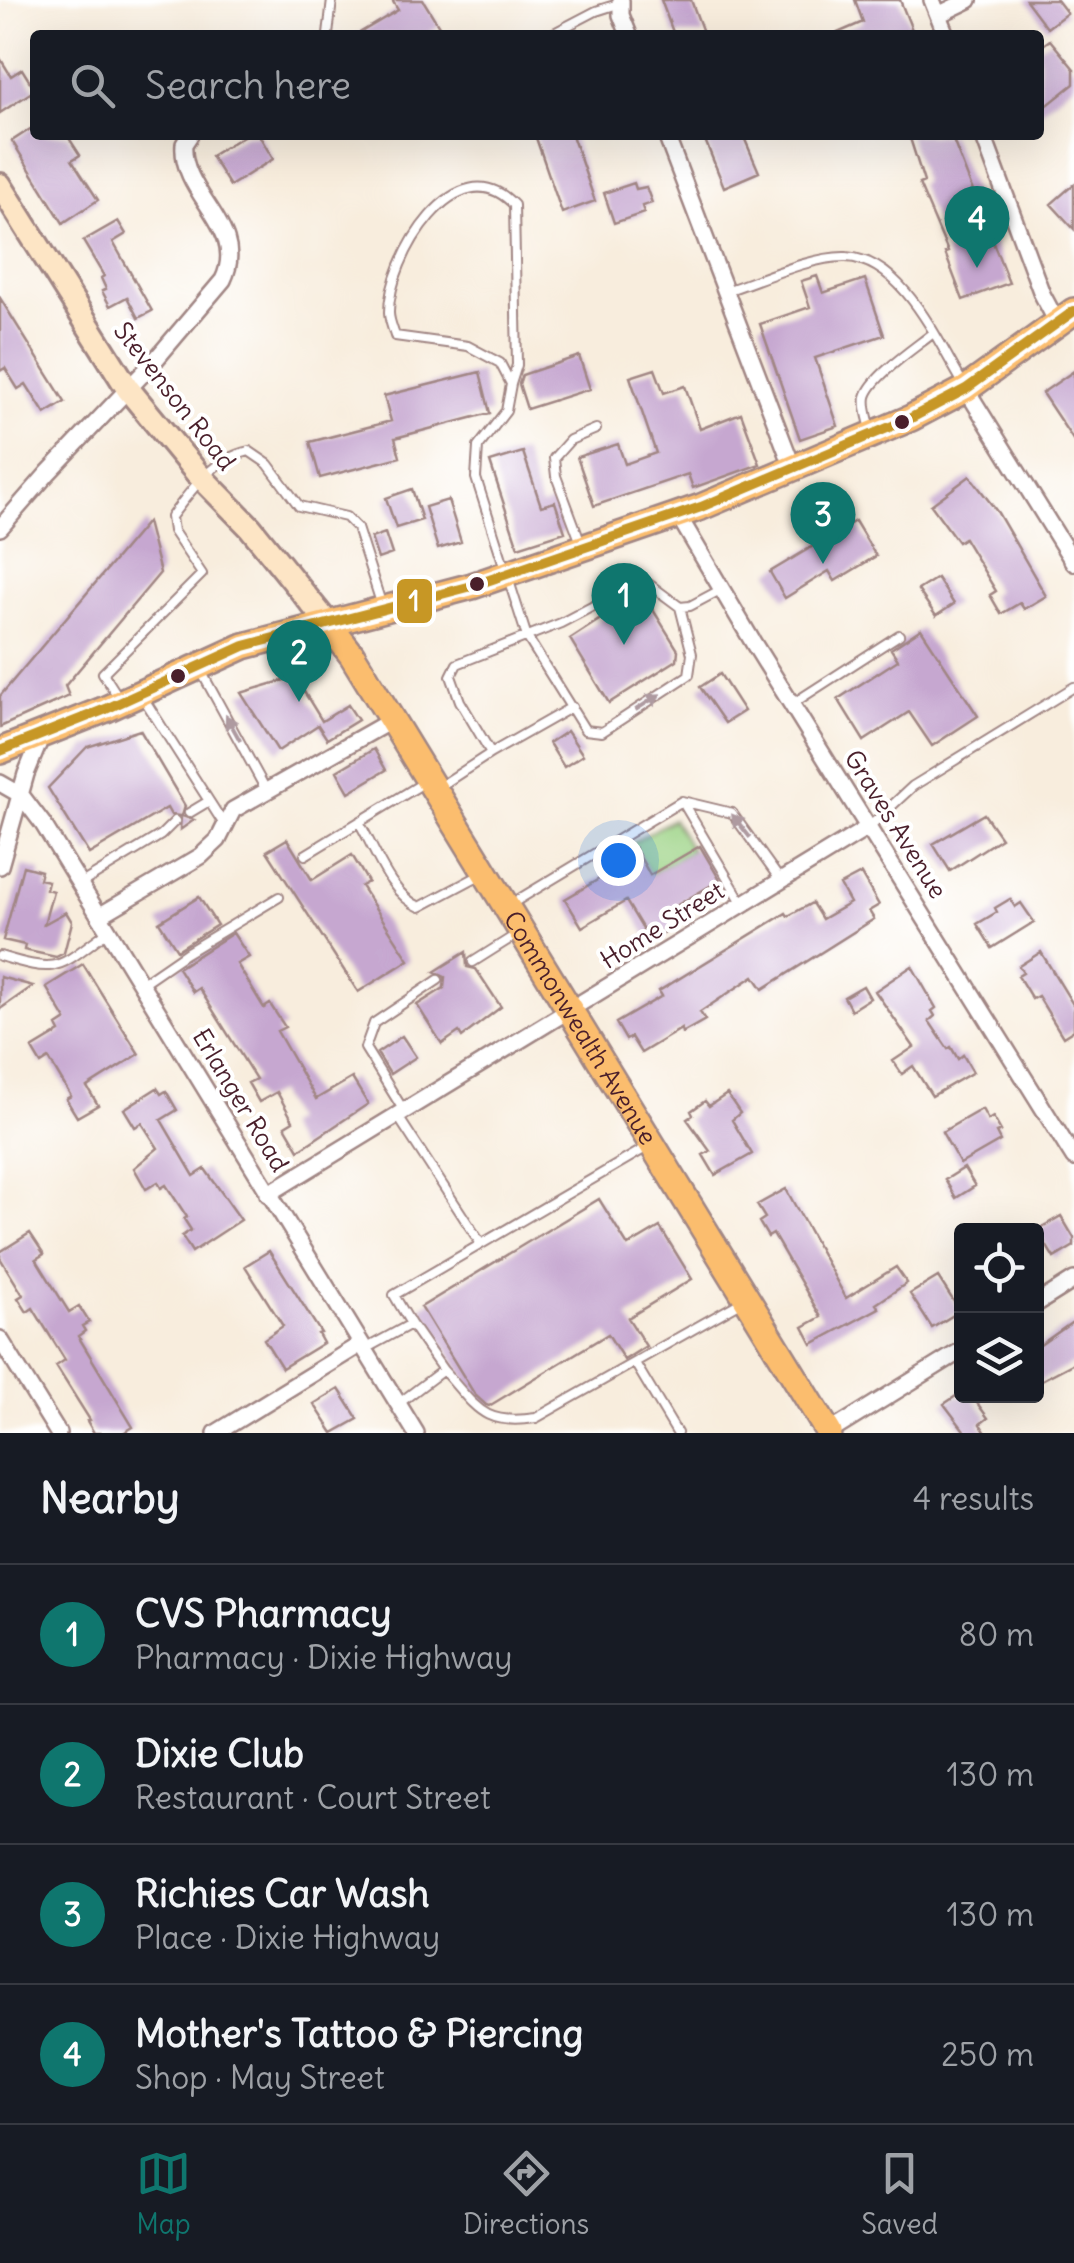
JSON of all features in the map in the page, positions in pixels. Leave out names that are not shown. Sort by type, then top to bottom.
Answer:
[{"type":"main road","name":"Stevenson Road","points":[[0,185],[128,389],[202,477],[250,526],[329,625]]},
{"type":"main road","points":[[0,751],[131,698],[244,646],[506,574],[678,515],[794,468],[966,389],[1066,318]]},
{"type":"main road","name":"Commonwealth Avenue","points":[[329,625],[352,655],[508,906],[829,1433]]},
{"type":"street","points":[[935,8],[970,0]]},
{"type":"street","points":[[621,1],[628,30]]},
{"type":"street","points":[[0,528],[128,389],[229,269],[228,238],[187,172],[187,140]]},
{"type":"street","points":[[668,140],[794,468]]},
{"type":"street","points":[[985,140],[1042,294],[1066,318]]},
{"type":"street","points":[[966,389],[1074,562]]},
{"type":"street","name":"Graves Avenue","points":[[678,515],[1074,1158]]},
{"type":"street","points":[[99,916],[201,856],[218,840],[233,810],[392,720]]},
{"type":"street","points":[[0,866],[26,774],[42,735]]},
{"type":"street","name":"Erlanger Road","points":[[0,782],[21,796],[43,824],[416,1433]]},
{"type":"street","name":"Home Street","points":[[268,1194],[868,827]]},
{"type":"street","points":[[1044,1299],[1074,1280]]},
{"type":"street","points":[[0,1339],[58,1433]]},
{"type":"street","points":[[216,1433],[363,1346]]},
{"type":"street","points":[[829,1433],[954,1355]]},
{"type":"lane","points":[[329,30],[332,0]]},
{"type":"lane","points":[[559,30],[621,1]]},
{"type":"lane","points":[[491,752],[460,701],[451,676],[457,664],[527,637],[637,583],[649,584],[680,607],[692,654],[689,675],[602,732],[586,730],[527,637],[476,478],[478,447],[506,412],[517,365],[514,205],[503,193],[485,185],[457,193],[428,215],[410,245],[389,313],[395,336],[468,346],[500,363],[511,384]]},
{"type":"lane","points":[[725,291],[817,262],[846,257],[862,261],[894,278],[907,292],[966,389]]},
{"type":"lane","points":[[872,435],[868,393],[932,334]]},
{"type":"lane","points":[[583,548],[556,476],[554,458],[570,440],[596,429]]},
{"type":"lane","points":[[225,826],[131,698],[103,673],[202,574],[173,531],[171,517],[202,477],[236,454],[248,452],[268,464],[299,506],[346,517],[357,528],[384,610]]},
{"type":"lane","points":[[680,607],[690,606],[722,589]]},
{"type":"lane","points":[[792,704],[899,635]]},
{"type":"lane","points":[[199,666],[266,790]]},
{"type":"lane","name":"Home Street","points":[[868,827],[913,786],[1074,688]]},
{"type":"lane","points":[[305,855],[572,707]]},
{"type":"lane","points":[[508,906],[682,801],[732,813],[781,881]]},
{"type":"lane","points":[[682,801],[743,904]]},
{"type":"lane","points":[[189,812],[210,802]]},
{"type":"lane","points":[[80,884],[161,835],[175,822]]},
{"type":"lane","points":[[359,822],[400,893],[420,906],[486,872]]},
{"type":"lane","points":[[141,984],[186,952],[279,897]]},
{"type":"lane","points":[[0,956],[49,969],[108,931]]},
{"type":"lane","points":[[473,962],[523,931]]},
{"type":"lane","points":[[438,980],[374,1023],[365,1048],[481,1244]]},
{"type":"lane","points":[[653,1144],[394,1295],[411,1324],[443,1370],[484,1415],[517,1421],[536,1418],[747,1299]]},
{"type":"lane","points":[[363,1346],[411,1324]]},
{"type":"lane","points":[[635,1363],[677,1433]]},
{"type":"lane","points":[[398,1404],[443,1370]]},
{"type":"green space","points":[[673,819],[692,851],[650,875],[631,844]]},
{"type":"building","points":[[392,0],[423,0],[439,26],[433,30],[364,30],[398,10]]},
{"type":"building","points":[[661,0],[691,0],[702,30],[672,30]]},
{"type":"building","points":[[855,0],[900,0],[912,30],[845,30],[863,22]]},
{"type":"building","points":[[1026,0],[1057,0],[1067,13],[1047,28]]},
{"type":"building","points":[[1050,40],[1074,69],[1074,84],[1044,108],[1044,44]]},
{"type":"building","points":[[0,58],[11,76],[22,69],[30,82],[30,93],[0,113]]},
{"type":"building","points":[[30,129],[30,140],[70,140],[80,155],[72,160],[98,200],[63,223],[12,141]]},
{"type":"building","points":[[237,140],[262,140],[273,159],[230,186],[211,156]]},
{"type":"building","points":[[537,140],[574,140],[595,201],[562,213]]},
{"type":"building","points":[[705,140],[745,140],[759,172],[724,187]]},
{"type":"building","points":[[911,140],[953,140],[1009,283],[963,300],[919,184],[924,182]]},
{"type":"building","points":[[634,183],[636,189],[646,187],[652,203],[642,206],[644,213],[614,223],[604,193]]},
{"type":"building","points":[[1074,184],[1074,229],[1051,204]]},
{"type":"building","points":[[118,221],[126,234],[113,242],[152,311],[138,318],[127,297],[110,306],[102,291],[106,289],[101,278],[104,276],[83,241]]},
{"type":"building","points":[[817,276],[823,293],[865,279],[884,335],[815,358],[838,426],[800,439],[760,324],[810,307],[801,281]]},
{"type":"building","points":[[0,298],[65,402],[45,414],[26,384],[18,389],[5,368],[0,371]]},
{"type":"building","points":[[579,356],[590,389],[527,409],[519,384],[522,375]]},
{"type":"building","points":[[655,369],[664,393],[685,386],[700,429],[741,413],[760,464],[693,488],[688,474],[594,506],[577,457],[618,444],[625,464],[656,453],[630,377]]},
{"type":"building","points":[[1074,371],[1074,441],[1042,393]]},
{"type":"building","points":[[480,372],[490,413],[395,438],[400,457],[320,478],[310,442],[391,421],[384,396]]},
{"type":"building","points":[[523,452],[541,506],[555,502],[565,532],[518,547],[490,462]]},
{"type":"building","points":[[970,476],[998,513],[1046,596],[1024,609],[1020,603],[1001,614],[990,595],[996,591],[964,538],[958,542],[931,505]]},
{"type":"building","points":[[412,489],[422,520],[396,528],[386,498]]},
{"type":"building","points":[[448,500],[461,542],[438,549],[425,507]]},
{"type":"building","points":[[855,521],[876,556],[835,581],[829,571],[785,598],[770,572]]},
{"type":"building","points":[[147,522],[160,573],[65,686],[69,696],[0,727],[0,696]]},
{"type":"building","points":[[385,533],[392,554],[378,559],[371,538]]},
{"type":"building","points":[[937,578],[954,604],[936,616],[918,590]]},
{"type":"building","points":[[642,592],[678,650],[677,660],[609,703],[570,639]]},
{"type":"building","points":[[921,629],[978,716],[932,746],[909,712],[864,741],[838,699],[898,660],[891,649]]},
{"type":"building","points":[[720,674],[744,711],[725,723],[700,687]]},
{"type":"building","points":[[295,677],[322,721],[348,705],[358,720],[327,739],[318,725],[278,751],[241,693]]},
{"type":"building","points":[[140,730],[185,806],[182,816],[194,820],[180,830],[181,816],[171,815],[167,808],[89,854],[48,788],[87,747]]},
{"type":"building","points":[[567,731],[583,755],[564,767],[549,743]]},
{"type":"building","points":[[374,749],[386,770],[349,792],[337,771]]},
{"type":"building","points":[[984,814],[1001,838],[950,871],[933,844]]},
{"type":"building","points":[[287,839],[312,880],[352,855],[368,882],[361,886],[409,960],[358,992],[267,851]]},
{"type":"building","points":[[700,846],[720,880],[669,910],[678,925],[650,941],[626,901],[582,927],[565,899],[616,869],[611,862],[635,848],[650,875]]},
{"type":"building","points":[[23,866],[41,871],[39,879],[48,881],[46,889],[53,891],[44,924],[66,912],[72,922],[64,953],[56,957],[24,950],[25,945],[3,940]]},
{"type":"building","points":[[861,874],[879,905],[869,911],[874,919],[763,989],[754,976],[700,1012],[705,1020],[682,1033],[681,1029],[641,1053],[631,1037],[626,1040],[616,1023],[662,996],[659,991],[786,913],[788,916],[812,903],[822,919],[850,903],[840,885]]},
{"type":"building","points":[[199,897],[217,925],[177,950],[159,922]]},
{"type":"building","points":[[1010,899],[1015,907],[1021,903],[1034,922],[992,948],[977,924]]},
{"type":"building","points":[[233,933],[249,957],[237,964],[264,1008],[270,1004],[285,1027],[277,1031],[316,1099],[352,1078],[368,1104],[299,1150],[285,1126],[293,1121],[277,1092],[259,1102],[248,1083],[256,1079],[199,988],[193,992],[178,968]]},
{"type":"building","points":[[466,952],[467,967],[476,969],[501,1007],[462,1037],[459,1032],[442,1044],[417,1005],[444,988],[445,977],[434,972]]},
{"type":"building","points":[[1041,952],[1074,1006],[1074,1030],[1063,1037],[1038,996],[1032,999],[1018,976],[1023,973],[1019,966]]},
{"type":"building","points":[[83,964],[139,1054],[87,1087],[98,1105],[77,1117],[66,1099],[71,1096],[49,1059],[41,1064],[32,1049],[60,1032],[57,1026],[66,1020],[46,987]]},
{"type":"building","points":[[912,966],[936,1008],[929,1021],[948,1049],[951,1047],[958,1059],[963,1055],[973,1072],[932,1096],[913,1066],[902,1074],[893,1061],[914,1047],[875,991]]},
{"type":"building","points":[[0,977],[33,986],[0,1009]]},
{"type":"building","points":[[863,986],[870,998],[851,1010],[844,997]]},
{"type":"building","points":[[402,1036],[416,1057],[390,1074],[377,1053]]},
{"type":"building","points":[[157,1088],[161,1094],[166,1091],[177,1110],[161,1120],[194,1176],[205,1169],[241,1220],[192,1252],[182,1236],[191,1230],[184,1219],[187,1217],[166,1185],[161,1188],[158,1182],[146,1189],[134,1168],[158,1148],[142,1123],[135,1127],[124,1109]]},
{"type":"building","points":[[727,1094],[740,1113],[732,1120],[752,1154],[715,1175],[703,1155],[710,1151],[687,1119],[705,1101],[709,1106]]},
{"type":"building","points":[[982,1109],[988,1120],[993,1117],[1001,1131],[996,1133],[1000,1141],[960,1164],[942,1132]]},
{"type":"building","points":[[964,1168],[975,1186],[956,1198],[945,1180]]},
{"type":"building","points":[[786,1189],[846,1298],[896,1267],[907,1283],[876,1304],[879,1308],[812,1344],[803,1327],[821,1317],[773,1234],[768,1237],[759,1222],[765,1218],[757,1205]]},
{"type":"building","points":[[599,1199],[628,1246],[660,1227],[692,1279],[628,1318],[646,1346],[624,1360],[608,1334],[486,1405],[475,1395],[421,1307]]},
{"type":"building","points":[[1061,1216],[1074,1238],[1074,1246],[1054,1258],[1044,1242],[1044,1226]]},
{"type":"building","points":[[30,1233],[44,1254],[36,1259],[69,1312],[79,1306],[89,1322],[82,1326],[85,1331],[78,1336],[133,1427],[123,1433],[94,1433],[56,1366],[65,1360],[33,1308],[27,1312],[18,1298],[23,1295],[0,1252]]},
{"type":"building","points":[[269,1251],[321,1333],[318,1334],[323,1343],[282,1368],[264,1339],[283,1326],[245,1266]]},
{"type":"building","points":[[938,1277],[954,1302],[954,1315],[932,1328],[910,1294]]},
{"type":"building","points":[[1074,1321],[1074,1363],[1044,1379],[1044,1342]]},
{"type":"building","points":[[339,1389],[358,1419],[333,1433],[314,1404]]},
{"type":"building","points":[[954,1397],[954,1403],[977,1403],[988,1418],[980,1424],[986,1433],[966,1433],[944,1404]]},
{"type":"transit line","name":"1","points":[[0,751],[106,709],[244,646],[472,586],[701,507],[911,418],[966,389],[1074,311]]},
{"type":"place","name":"Mother's Tattoo & Piercing","points":[[977,268]]},
{"type":"place","name":"Richies Car Wash","points":[[823,564]]},
{"type":"place","name":"CVS Pharmacy","points":[[624,645]]},
{"type":"place","name":"Dixie Club","points":[[299,702]]}]
